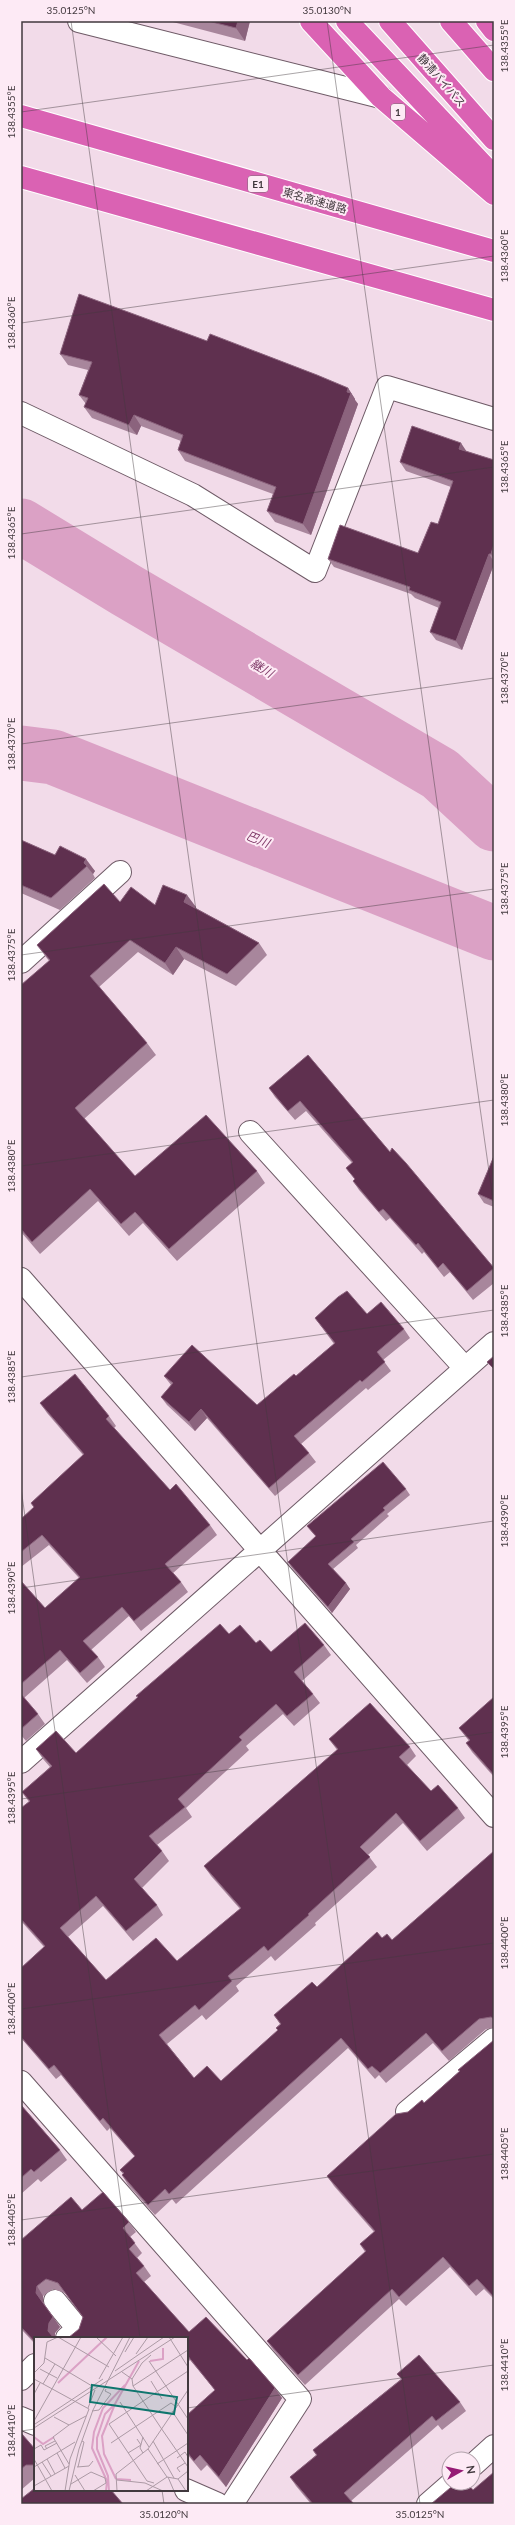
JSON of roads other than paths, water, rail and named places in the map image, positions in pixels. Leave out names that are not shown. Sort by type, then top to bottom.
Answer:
[{"type":"highway","name":"1","points":[[311,21],[380,97],[494,194]]},
{"type":"highway","name":"1","points":[[347,21],[494,177]]},
{"type":"highway","name":"静清バイパス","points":[[390,21],[494,139]]},
{"type":"highway","points":[[451,21],[494,70]]},
{"type":"highway","points":[[487,21],[494,30]]},
{"type":"highway","name":"東名高速道路","points":[[21,116],[494,251]]},
{"type":"highway","points":[[21,177],[494,310]]},
{"type":"street","points":[[79,21],[380,97]]},
{"type":"street","points":[[21,413],[194,495],[315,571],[387,387],[494,419]]},
{"type":"street","points":[[21,962],[120,872]]},
{"type":"street","points":[[250,1132],[465,1368]]},
{"type":"street","points":[[21,1278],[494,1816]]},
{"type":"street","points":[[21,1762],[259,1549],[494,1343]]},
{"type":"street","points":[[408,2112],[494,2039]]},
{"type":"street","points":[[21,2082],[300,2399],[232,2504]]},
{"type":"street","points":[[55,2301],[78,2329],[68,2337]]},
{"type":"street","points":[[21,2379],[34,2366]]},
{"type":"street","points":[[21,2418],[34,2424]]},
{"type":"street","points":[[481,2458],[494,2446]]},
{"type":"street","points":[[188,2491],[218,2504]]},
{"type":"street","points":[[428,2504],[443,2491]]},
{"type":"waterway","name":"継川","points":[[21,526],[126,590],[440,774],[494,824]]},
{"type":"waterway","name":"巴川","points":[[21,753],[53,757],[494,933]]}]
